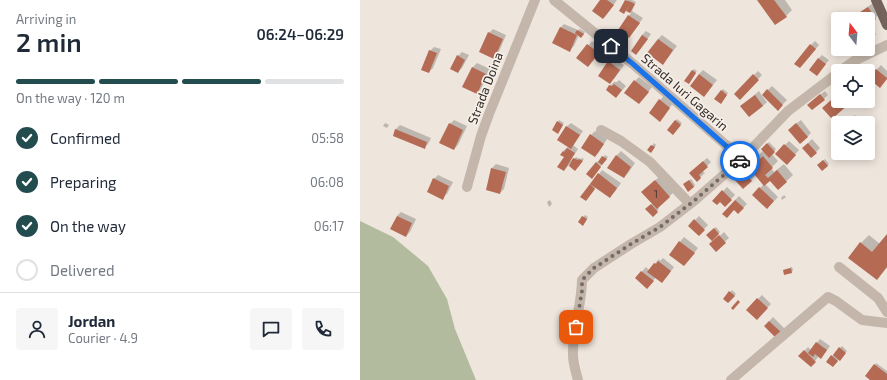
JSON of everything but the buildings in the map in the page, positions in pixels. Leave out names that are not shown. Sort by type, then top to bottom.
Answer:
[{"type":"main road","points":[[876,0],[887,25]]},
{"type":"street","name":"Strada Doina","points":[[467,187],[488,114],[535,0]]},
{"type":"street","name":"Strada Iuri Gagarin","points":[[554,0],[633,64],[742,160]]},
{"type":"street","points":[[850,64],[887,45]]},
{"type":"street","points":[[578,380],[573,357],[574,339],[582,291],[582,280],[594,268],[660,227],[690,204],[742,160],[788,111],[831,78]]},
{"type":"street","points":[[601,130],[621,141],[650,162],[690,204]]},
{"type":"street","points":[[839,267],[878,298],[887,312]]},
{"type":"street","points":[[731,380],[828,297],[836,300],[862,320],[887,323]]},
{"type":"green space","points":[[360,221],[393,237],[428,266],[447,299],[455,329],[476,380],[360,380]]},
{"type":"way so far","points":[[576,327],[582,291],[582,280],[594,268],[660,227],[695,200],[740,161]]},
{"type":"route","points":[[611,46],[742,160],[740,161]]}]
